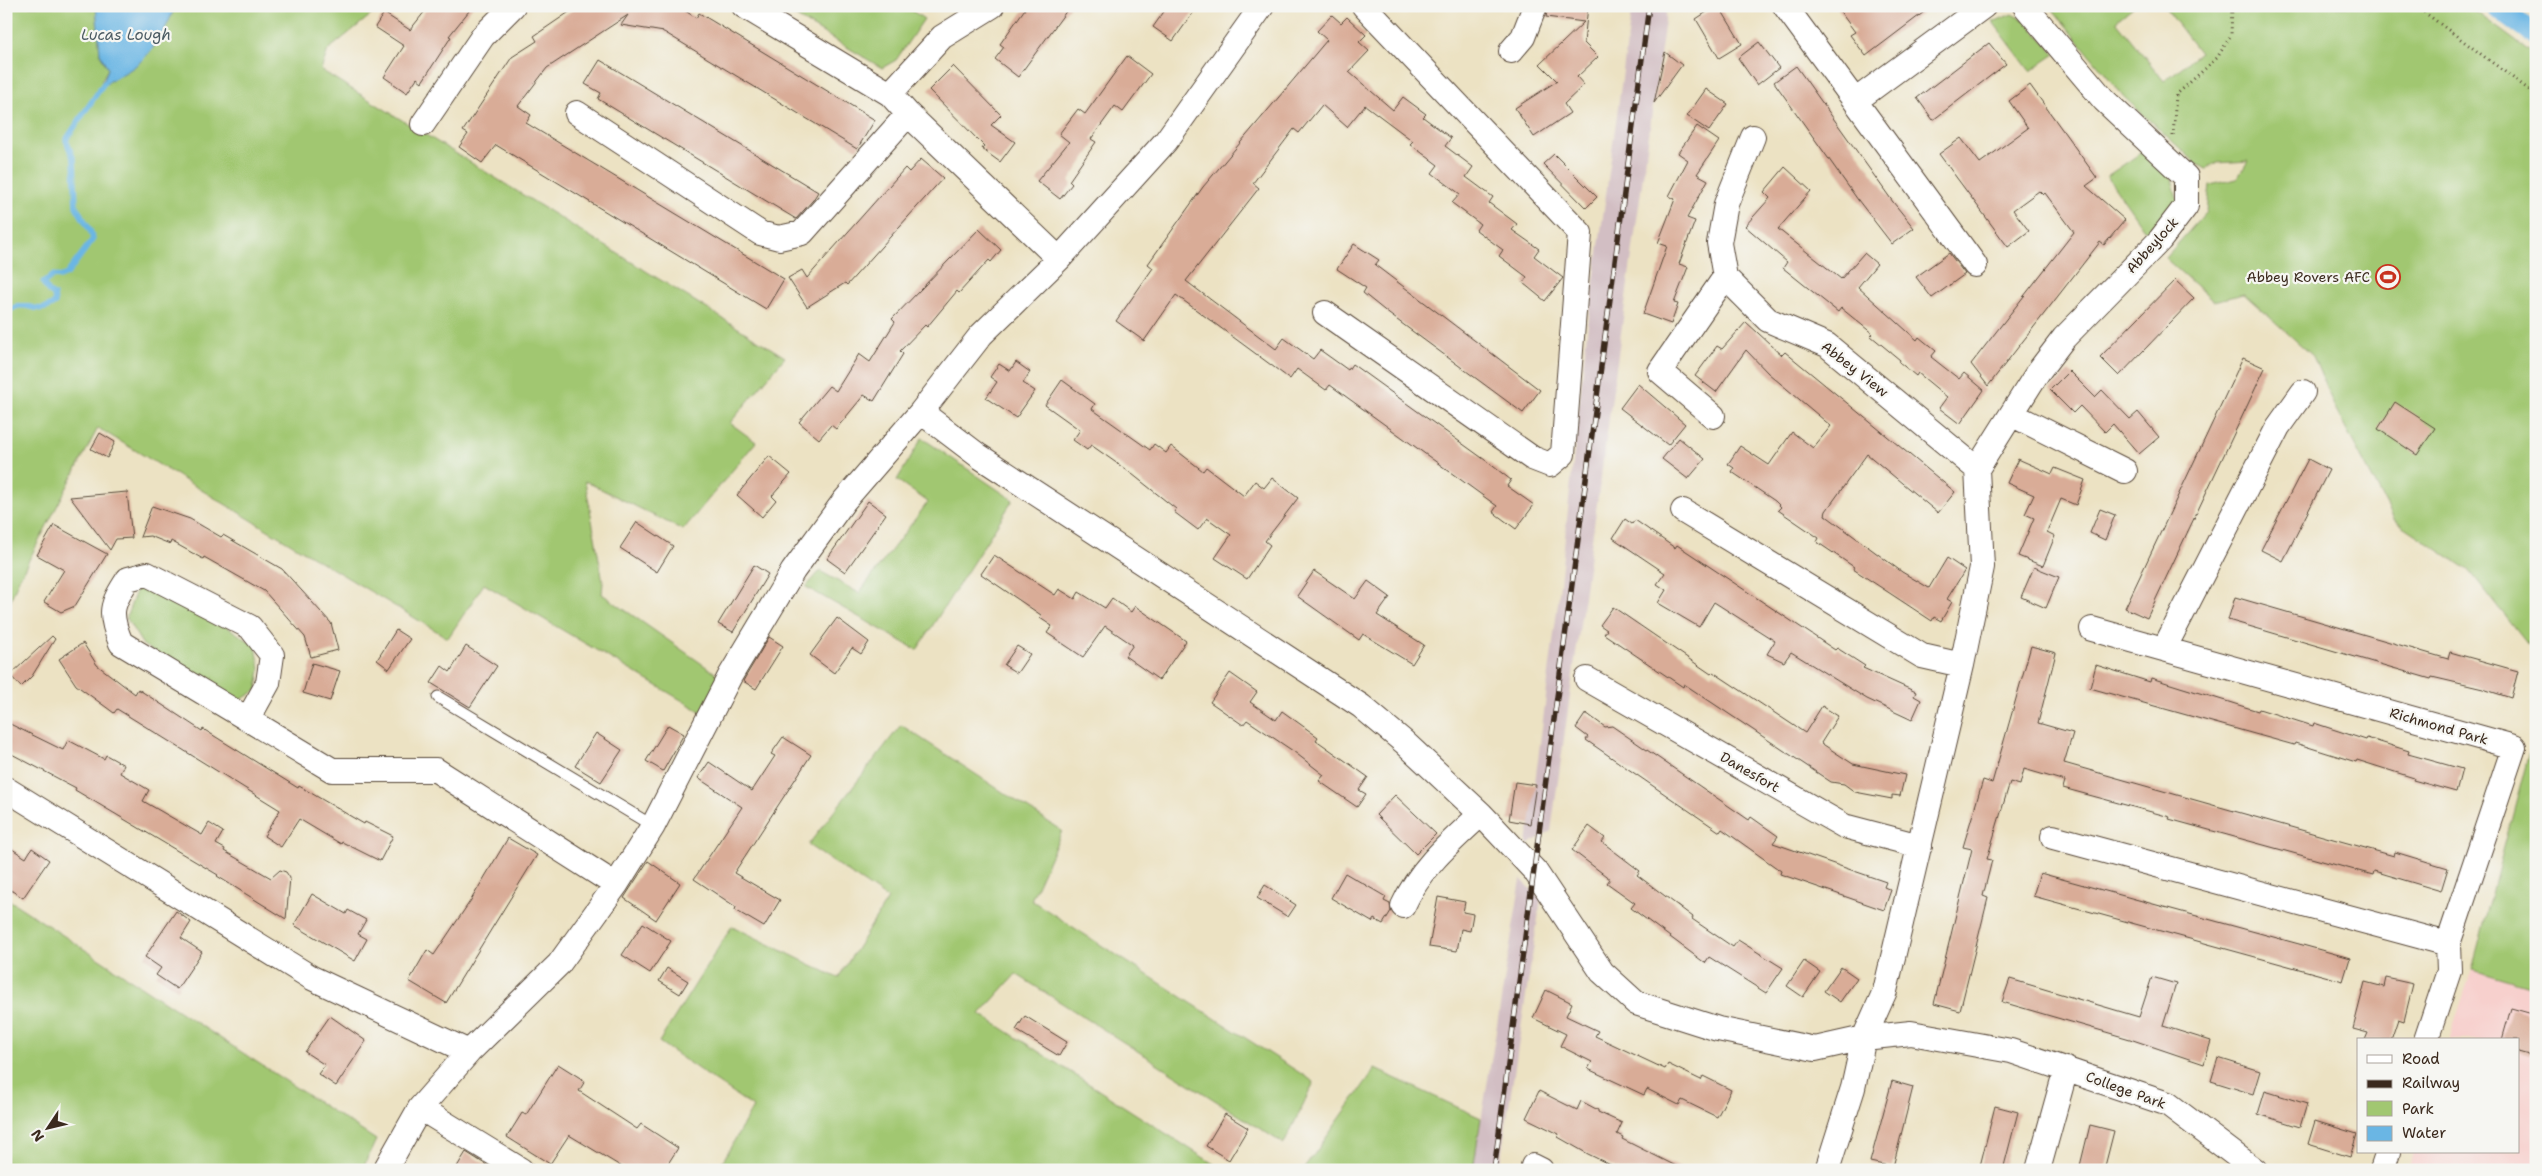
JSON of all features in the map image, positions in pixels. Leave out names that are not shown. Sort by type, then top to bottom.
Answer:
[{"type":"street","points":[[422,124],[483,36],[513,6]]},
{"type":"street","points":[[744,6],[890,94],[908,114],[1059,259]]},
{"type":"street","points":[[890,94],[942,37],[992,6]]},
{"type":"street","points":[[386,1170],[420,1108],[469,1052],[559,964],[616,886],[653,826],[730,676],[793,571],[844,500],[921,412],[981,335],[1059,259],[1166,141],[1262,6]]},
{"type":"street","points":[[1325,313],[1532,458],[1550,465],[1563,454],[1580,233],[1364,6]]},
{"type":"street","points":[[1511,51],[1524,37],[1535,6]]},
{"type":"street","points":[[1785,6],[1974,265]]},
{"type":"street","points":[[1855,101],[1984,6]]},
{"type":"street","name":"Abbeylock","points":[[1976,469],[2038,372],[2064,338],[2160,240],[2186,206],[2186,177],[2104,100],[2026,6]]},
{"type":"street","points":[[577,113],[760,233],[779,238],[802,234],[908,114]]},
{"type":"street","points":[[1713,416],[1660,371],[1725,277],[1719,242],[1726,204],[1753,137]]},
{"type":"street","name":"Abbey View","points":[[1725,277],[1768,320],[1827,345],[1976,469]]},
{"type":"street","points":[[2164,649],[2278,427],[2303,392]]},
{"type":"street","name":"College Park","points":[[921,412],[979,456],[1361,706],[1404,742],[1481,814],[1535,870],[1602,972],[1636,1003],[1718,1030],[1815,1049],[1864,1038],[1911,1033],[2011,1051],[2168,1104],[2254,1170]]},
{"type":"street","points":[[2012,415],[2125,471]]},
{"type":"street","points":[[1827,1170],[1853,1088],[1864,1038],[1885,991],[1962,665],[1982,567],[1976,469]]},
{"type":"street","points":[[1683,511],[1922,656],[1962,665]]},
{"type":"street","points":[[248,720],[268,684],[272,655],[250,627],[147,574],[128,579],[113,602],[112,623],[121,643],[248,720],[332,770],[436,770],[616,886]]},
{"type":"street","name":"Richmond Park","points":[[2092,629],[2514,747],[2448,944],[2449,971],[2427,1038]]},
{"type":"street","name":"Danesfort","points":[[1587,679],[1844,826],[1920,846]]},
{"type":"street","points":[[6,789],[312,978],[469,1052]]},
{"type":"street","points":[[1403,906],[1410,891],[1433,860],[1481,814]]},
{"type":"street","points":[[2053,837],[2448,944]]},
{"type":"street","points":[[2038,1170],[2066,1069]]},
{"type":"street","points":[[420,1108],[521,1170]]},
{"type":"street","points":[[2382,1170],[2387,1154]]},
{"type":"lane","points":[[438,696],[653,826]]},
{"type":"path","points":[[2172,145],[2176,95],[2217,58],[2231,35],[2232,6]]},
{"type":"path","points":[[2416,6],[2536,95]]},
{"type":"shaded area","points":[[1632,6],[1667,6],[1551,831],[1527,845],[1558,603],[1587,332]]},
{"type":"shaded area","points":[[1521,879],[1541,899],[1499,1170],[1473,1170]]},
{"type":"shaded area","points":[[2472,969],[2536,988],[2536,1170],[2408,1170],[2412,1154],[2520,1154],[2520,1038],[2450,1038]]},
{"type":"green space","points":[[6,6],[96,6],[100,53],[108,69],[101,81],[111,79],[134,64],[155,40],[171,16],[175,6],[382,6],[328,50],[321,70],[785,357],[730,423],[756,442],[683,530],[585,481],[603,582],[602,594],[718,675],[705,714],[484,584],[448,638],[98,428],[19,579],[6,611]]},
{"type":"green space","points":[[778,6],[905,6],[924,19],[896,60],[882,68]]},
{"type":"green space","name":"Abbey Rovers AFC","points":[[2050,6],[2134,6],[2116,21],[2164,81],[2200,53],[2164,6],[2468,6],[2536,56],[2536,655],[2469,570],[2395,521],[2334,406],[2313,356],[2244,294],[2213,301],[2165,258],[2207,211],[2210,185],[2237,179],[2248,161],[2217,163],[2206,169],[2196,163],[2124,97]]},
{"type":"green space","points":[[2012,14],[2027,22],[2055,54],[2030,71],[1993,22]]},
{"type":"green space","points":[[2145,150],[2172,179],[2178,202],[2148,235],[2107,176]]},
{"type":"green space","points":[[922,438],[1013,500],[917,650],[806,587],[820,571],[859,593],[928,502],[897,480]]},
{"type":"green space","points":[[148,583],[191,603],[256,646],[260,669],[257,690],[237,702],[143,645],[126,618],[138,586]]},
{"type":"green space","points":[[2536,670],[2536,988],[2472,969],[2534,733]]},
{"type":"green space","points":[[901,725],[1062,831],[1031,900],[1314,1082],[1284,1144],[1016,974],[980,1014],[1223,1170],[718,1170],[753,1107],[659,1042],[732,926],[838,978],[888,899],[808,845]]},
{"type":"green space","points":[[6,898],[376,1140],[362,1170],[6,1170]]},
{"type":"green space","points":[[1375,1069],[1481,1118],[1473,1170],[1303,1170]]},
{"type":"water","name":"Lucas Lough","points":[[96,6],[175,6],[167,25],[150,52],[134,67],[100,89],[108,69],[100,53]]},
{"type":"building","points":[[429,6],[473,6],[449,36],[451,37],[422,82],[417,78],[407,93],[384,77],[404,46],[375,27],[384,13],[410,30]]},
{"type":"building","points":[[578,6],[678,6],[696,18],[699,13],[875,120],[857,149],[664,32],[621,25],[628,15],[547,68],[518,106],[531,115],[526,123],[784,279],[766,309],[496,145],[482,163],[459,147],[468,134],[463,131],[512,57],[537,41],[534,36]]},
{"type":"building","points":[[1027,6],[1070,6],[1018,77],[995,59],[1004,47],[1000,44]]},
{"type":"building","points":[[1168,6],[1198,6],[1173,41],[1153,27]]},
{"type":"building","points":[[1548,6],[1588,6],[1584,43],[1598,57],[1577,77],[1584,85],[1564,104],[1570,113],[1534,137],[1515,108],[1557,81],[1540,64],[1584,22],[1546,17]]},
{"type":"building","points":[[1719,6],[1742,44],[1719,58],[1696,19]]},
{"type":"building","points":[[1836,6],[1932,6],[1866,56],[1850,35],[1855,32]]},
{"type":"building","points":[[1332,15],[1341,23],[1347,17],[1366,35],[1359,42],[1369,51],[1349,72],[1393,110],[1403,97],[1426,114],[1423,117],[1451,138],[1445,146],[1473,167],[1466,177],[1493,197],[1489,203],[1517,224],[1512,230],[1539,249],[1534,256],[1563,278],[1545,301],[1523,283],[1527,277],[1499,256],[1503,250],[1476,230],[1480,224],[1452,203],[1460,194],[1432,173],[1438,165],[1410,144],[1413,141],[1365,105],[1347,127],[1322,105],[1299,133],[1294,129],[1253,183],[1259,188],[1186,281],[1276,349],[1284,338],[1313,359],[1320,350],[1348,370],[1352,364],[1485,460],[1511,480],[1507,486],[1534,505],[1516,529],[1493,512],[1497,506],[1330,385],[1326,390],[1297,369],[1290,379],[1176,295],[1144,341],[1116,321],[1153,268],[1148,264],[1203,187],[1327,40],[1317,31]]},
{"type":"building","points":[[1759,42],[1779,68],[1757,85],[1738,58]]},
{"type":"building","points":[[1989,43],[2006,64],[1933,120],[1917,98]]},
{"type":"building","points":[[1665,52],[1682,65],[1654,103]]},
{"type":"building","points":[[1127,56],[1151,74],[1123,112],[1115,106],[1091,139],[1096,142],[1069,181],[1072,184],[1060,199],[1037,181],[1069,142],[1059,134],[1078,109],[1085,114]]},
{"type":"building","points":[[600,60],[818,192],[813,200],[796,219],[598,99],[601,93],[585,84]]},
{"type":"building","points":[[953,66],[1001,115],[991,125],[1015,142],[1000,162],[982,149],[984,146],[929,90]]},
{"type":"building","points":[[1796,66],[1893,202],[1914,228],[1892,244],[1858,200],[1774,82]]},
{"type":"building","points":[[2030,85],[2097,178],[2086,186],[2125,220],[2104,245],[2100,242],[1988,386],[1971,364],[2074,232],[2045,193],[2043,195],[2039,191],[2013,210],[2029,231],[2008,247],[1939,154],[1961,138],[1980,163],[2028,128],[2009,101]]},
{"type":"building","points":[[1706,89],[1728,104],[1709,131],[1687,116]]},
{"type":"building","points":[[1697,126],[1719,141],[1697,174],[1708,180],[1687,218],[1695,221],[1679,264],[1688,267],[1674,303],[1678,304],[1671,324],[1643,314],[1667,246],[1658,243],[1675,199],[1669,196],[1688,160],[1678,153]]},
{"type":"building","points":[[1554,154],[1597,197],[1586,208],[1543,164]]},
{"type":"building","points":[[921,159],[943,178],[847,285],[845,283],[807,307],[788,278],[802,270],[807,278],[905,168],[909,172]]},
{"type":"building","points":[[1785,167],[1811,191],[1778,229],[1841,279],[1864,253],[1877,264],[1858,287],[1917,340],[1919,337],[1936,351],[1931,357],[1959,379],[1964,373],[1984,390],[1960,424],[1939,408],[1947,397],[1918,373],[1916,376],[1899,362],[1900,360],[1871,336],[1873,334],[1841,308],[1838,312],[1783,268],[1787,262],[1745,226],[1770,198],[1764,192]]},
{"type":"building","points":[[979,229],[1001,250],[991,262],[989,260],[959,293],[957,291],[927,327],[925,325],[900,351],[903,354],[874,401],[864,395],[836,429],[831,425],[819,439],[799,422],[829,386],[836,391],[859,354],[870,362],[895,322],[892,319]]},
{"type":"building","points":[[1354,244],[1379,260],[1375,265],[1540,390],[1523,413],[1389,314],[1363,293],[1366,288],[1337,269]]},
{"type":"building","points":[[1949,253],[1965,274],[1932,298],[1916,277]]},
{"type":"building","points":[[2175,280],[2194,298],[2119,376],[2100,357]]},
{"type":"building","points":[[1746,322],[1782,355],[1785,352],[1955,492],[1938,513],[1867,454],[1825,515],[1902,572],[1929,588],[1947,558],[1965,570],[1947,599],[1952,602],[1941,621],[1934,617],[1932,621],[1853,569],[1854,567],[1817,542],[1819,538],[1778,510],[1781,507],[1775,501],[1732,472],[1734,468],[1728,464],[1740,446],[1769,465],[1792,432],[1813,448],[1831,426],[1768,373],[1746,350],[1716,392],[1695,376],[1717,346],[1722,349]]},
{"type":"building","points":[[2243,358],[2265,368],[2147,618],[2125,608]]},
{"type":"building","points":[[1016,362],[1030,372],[1023,383],[1035,391],[1016,418],[986,398],[997,382],[990,377],[999,364],[1010,371]]},
{"type":"building","points":[[2069,371],[2095,397],[2102,390],[2130,419],[2138,412],[2159,437],[2139,454],[2113,424],[2105,432],[2080,406],[2073,413],[2050,390]]},
{"type":"building","points":[[1062,380],[1095,404],[1092,409],[1150,450],[1154,444],[1166,453],[1171,446],[1203,471],[1206,467],[1244,496],[1255,481],[1264,488],[1272,478],[1298,498],[1265,541],[1270,545],[1247,579],[1215,558],[1231,535],[1207,518],[1198,530],[1174,512],[1176,509],[1132,474],[1091,445],[1087,450],[1073,440],[1080,430],[1045,405]]},
{"type":"building","points":[[1638,384],[1685,424],[1668,445],[1620,408]]},
{"type":"building","points":[[2395,402],[2435,428],[2417,455],[2378,429]]},
{"type":"building","points":[[100,433],[115,442],[107,458],[91,449]]},
{"type":"building","points":[[1679,438],[1705,459],[1688,479],[1662,459]]},
{"type":"building","points":[[769,456],[791,474],[772,496],[776,500],[762,517],[737,495]]},
{"type":"building","points":[[2018,459],[2052,474],[2055,468],[2085,480],[2076,505],[2061,499],[2047,532],[2055,536],[2043,566],[2018,556],[2034,518],[2025,514],[2034,495],[2007,483]]},
{"type":"building","points":[[2308,459],[2329,470],[2283,561],[2261,550]]},
{"type":"building","points":[[127,492],[132,538],[116,539],[110,550],[70,497]]},
{"type":"building","points":[[868,501],[886,514],[845,572],[827,559]]},
{"type":"building","points":[[152,506],[190,519],[221,537],[223,535],[282,569],[331,623],[338,650],[311,657],[305,637],[264,591],[204,557],[203,559],[171,541],[170,544],[150,536],[140,537]]},
{"type":"building","points":[[2100,509],[2115,515],[2105,540],[2090,533]]},
{"type":"building","points":[[1625,519],[1632,524],[1635,520],[1675,548],[1677,545],[1835,650],[1837,648],[1865,666],[1863,668],[1916,692],[1914,696],[1921,700],[1912,720],[1867,699],[1791,652],[1784,662],[1767,654],[1775,641],[1714,602],[1699,627],[1658,603],[1666,590],[1657,584],[1665,573],[1613,538]]},
{"type":"building","points":[[637,522],[673,546],[657,572],[620,548]]},
{"type":"building","points":[[54,525],[107,554],[75,606],[61,612],[44,602],[64,570],[37,555]]},
{"type":"building","points":[[994,555],[1055,595],[1059,589],[1075,599],[1079,592],[1105,608],[1112,598],[1131,612],[1135,606],[1186,641],[1159,680],[1125,656],[1133,645],[1105,626],[1083,657],[1047,633],[1052,626],[1040,618],[1041,615],[981,574]]},
{"type":"building","points":[[754,565],[768,574],[733,632],[718,624]]},
{"type":"building","points":[[2034,567],[2059,577],[2046,608],[2021,597]]},
{"type":"building","points":[[1314,571],[1355,599],[1368,581],[1390,597],[1377,615],[1424,645],[1412,664],[1363,634],[1359,640],[1297,596]]},
{"type":"building","points":[[2235,597],[2448,659],[2450,652],[2518,671],[2511,698],[2483,689],[2432,677],[2431,679],[2228,620]]},
{"type":"building","points":[[1613,607],[1711,674],[1713,672],[1805,733],[1822,706],[1838,716],[1821,743],[1853,764],[1905,775],[1900,796],[1892,795],[1892,799],[1855,792],[1844,784],[1831,782],[1684,684],[1683,687],[1604,634],[1607,630],[1600,625]]},
{"type":"building","points":[[837,618],[869,642],[861,654],[852,648],[834,673],[810,655]]},
{"type":"building","points":[[396,630],[410,639],[389,669],[377,660]]},
{"type":"building","points":[[52,636],[55,639],[32,676],[21,687],[10,675]]},
{"type":"building","points":[[769,637],[783,646],[756,689],[743,681]]},
{"type":"building","points":[[83,643],[97,665],[135,694],[138,689],[202,731],[203,729],[298,788],[299,786],[364,824],[365,822],[393,836],[380,861],[342,842],[341,844],[299,819],[281,847],[264,836],[280,810],[117,709],[114,713],[76,685],[59,659]]},
{"type":"building","points":[[466,646],[497,666],[470,707],[431,683],[442,666],[450,672]]},
{"type":"building","points":[[1017,646],[1030,654],[1017,673],[1004,665]]},
{"type":"building","points":[[2031,646],[2056,653],[2038,723],[2073,733],[2064,763],[2394,856],[2395,852],[2448,868],[2441,891],[2374,871],[2373,875],[2063,788],[2065,781],[2024,769],[2020,785],[2010,782],[1987,859],[1992,860],[1983,896],[1988,898],[1960,1011],[1934,1004],[1972,849],[1963,847],[1983,780],[1992,783]]},
{"type":"building","points":[[312,663],[340,671],[330,701],[303,693]]},
{"type":"building","points":[[2096,665],[2150,682],[2151,678],[2313,726],[2314,723],[2366,740],[2367,738],[2409,751],[2408,754],[2462,769],[2456,792],[2413,780],[2414,778],[2357,760],[2356,762],[2295,743],[2294,745],[2090,688]]},
{"type":"building","points":[[1230,673],[1257,692],[1250,702],[1276,720],[1282,711],[1318,737],[1316,740],[1368,777],[1359,790],[1366,794],[1357,807],[1319,781],[1324,775],[1293,751],[1247,720],[1243,725],[1210,702]]},
{"type":"building","points":[[1586,713],[1605,727],[1612,726],[1749,820],[1751,817],[1778,836],[1773,843],[1886,882],[1884,887],[1891,890],[1884,910],[1780,874],[1781,871],[1722,829],[1720,832],[1586,740],[1588,737],[1576,728]]},
{"type":"building","points":[[6,722],[63,750],[68,740],[104,759],[106,755],[124,765],[120,773],[149,790],[143,801],[202,835],[209,823],[223,832],[216,844],[225,849],[224,851],[271,878],[280,870],[286,872],[290,878],[286,919],[218,875],[75,790],[76,788],[6,751]]},
{"type":"building","points":[[668,725],[684,734],[663,771],[646,761]]},
{"type":"building","points":[[596,733],[622,750],[601,782],[575,766]]},
{"type":"building","points":[[783,737],[811,755],[734,873],[780,900],[764,927],[735,910],[736,907],[694,879],[742,807],[698,778],[709,762],[752,791],[775,756],[771,754]]},
{"type":"building","points":[[1515,782],[1536,785],[1530,824],[1509,820]]},
{"type":"building","points":[[1395,795],[1436,834],[1416,854],[1376,815]]},
{"type":"building","points":[[1589,826],[1605,838],[1602,842],[1640,871],[1637,875],[1693,917],[1692,919],[1733,947],[1738,940],[1783,968],[1766,993],[1709,957],[1705,963],[1631,908],[1635,903],[1607,883],[1610,879],[1572,850]]},
{"type":"building","points":[[508,838],[537,855],[446,1003],[409,981],[427,950],[434,955],[471,900]]},
{"type":"building","points":[[6,845],[26,858],[32,848],[49,860],[23,898],[6,887]]},
{"type":"building","points":[[648,861],[680,883],[656,920],[624,898]]},
{"type":"building","points":[[1345,873],[1386,897],[1384,901],[1390,904],[1391,911],[1383,924],[1374,919],[1372,922],[1331,898]]},
{"type":"building","points":[[2040,873],[2350,958],[2343,981],[2033,896]]},
{"type":"building","points":[[1265,885],[1296,905],[1288,917],[1257,898]]},
{"type":"building","points":[[312,894],[346,914],[348,910],[366,920],[358,934],[367,939],[355,961],[294,925]]},
{"type":"building","points":[[1438,897],[1465,902],[1463,912],[1473,914],[1470,931],[1461,929],[1457,951],[1429,947]]},
{"type":"building","points":[[176,911],[191,922],[181,938],[202,952],[177,989],[156,975],[161,968],[145,957]]},
{"type":"building","points":[[643,923],[671,941],[650,973],[622,955]]},
{"type":"building","points":[[1804,961],[1820,972],[1803,997],[1787,986]]},
{"type":"building","points":[[1841,967],[1857,978],[1840,1002],[1824,991]]},
{"type":"building","points":[[667,968],[688,981],[680,994],[659,981]]},
{"type":"building","points":[[2152,977],[2176,984],[2163,1026],[2211,1041],[2204,1064],[2130,1039],[2002,1002],[2010,979],[2139,1017]]},
{"type":"building","points":[[2386,978],[2413,984],[2404,1021],[2398,1019],[2392,1038],[2366,1038],[2368,1033],[2353,1029],[2365,982],[2384,987]]},
{"type":"building","points":[[1546,990],[1572,1003],[1566,1016],[1598,1031],[1595,1036],[1665,1069],[1668,1064],[1701,1080],[1703,1076],[1731,1090],[1717,1117],[1682,1100],[1679,1105],[1647,1089],[1644,1095],[1588,1069],[1592,1062],[1560,1046],[1566,1034],[1533,1018]]},
{"type":"building","points":[[2511,1008],[2536,1015],[2536,1057],[2520,1053],[2520,1038],[2503,1038]]},
{"type":"building","points":[[330,1016],[366,1041],[336,1086],[318,1074],[325,1065],[305,1052]]},
{"type":"building","points":[[1025,1016],[1067,1042],[1059,1056],[1016,1030]]},
{"type":"building","points":[[2218,1058],[2260,1071],[2253,1094],[2211,1081]]},
{"type":"building","points":[[558,1064],[585,1081],[579,1091],[637,1129],[641,1124],[678,1148],[664,1170],[627,1170],[569,1135],[550,1164],[507,1137],[522,1113],[526,1115]]},
{"type":"building","points":[[1892,1081],[1913,1087],[1893,1167],[1870,1162]]},
{"type":"building","points":[[1539,1091],[1577,1110],[1581,1101],[1598,1110],[1598,1112],[1622,1123],[1617,1134],[1623,1137],[1622,1139],[1684,1170],[1621,1170],[1588,1154],[1558,1137],[1559,1134],[1526,1118]]},
{"type":"building","points":[[2265,1091],[2307,1104],[2300,1127],[2258,1114]]},
{"type":"building","points":[[1995,1106],[2018,1112],[2003,1170],[1979,1170]]},
{"type":"building","points":[[1225,1114],[1248,1128],[1229,1160],[1206,1146]]},
{"type":"building","points":[[2315,1121],[2357,1134],[2350,1157],[2308,1144]]},
{"type":"building","points":[[2090,1125],[2114,1131],[2104,1170],[2079,1170]]},
{"type":"building","points":[[466,1152],[488,1166],[494,1170],[455,1170]]},
{"type":"waterway","points":[[2496,6],[2536,36]]},
{"type":"waterway","points":[[6,312],[18,306],[40,309],[55,303],[54,295],[49,292],[43,283],[54,275],[60,277],[67,274],[93,239],[76,206],[74,160],[66,140],[104,83]]},
{"type":"railway","points":[[1494,1170],[1649,6]]},
{"type":"place","name":"Abbey Rovers AFC","points":[[2388,277]]}]
